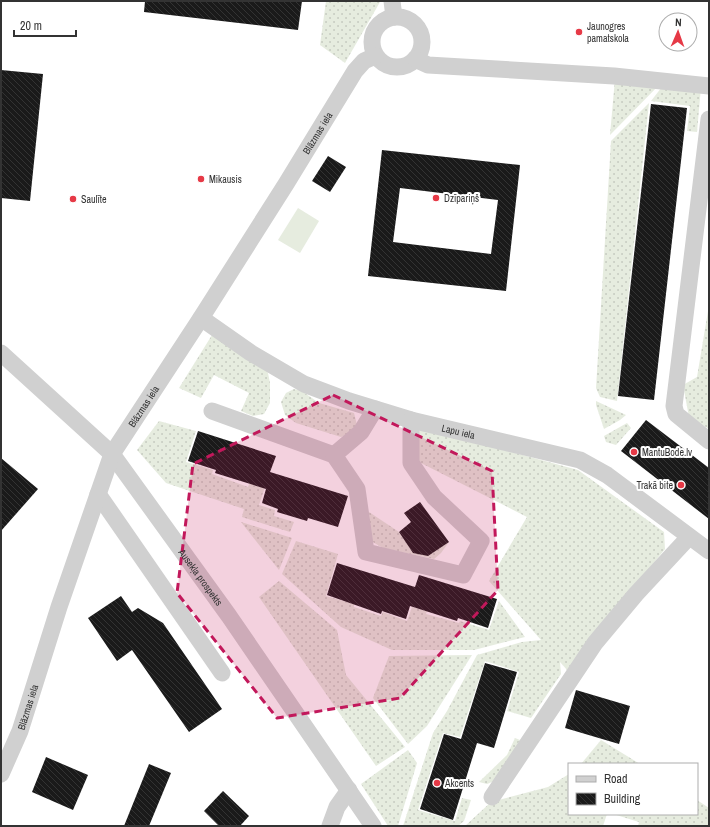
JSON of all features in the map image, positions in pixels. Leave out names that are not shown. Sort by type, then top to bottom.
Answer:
[{"type":"street","points":[[393,9],[400,16],[412,21],[421,31],[423,38],[420,53],[415,59],[405,66],[393,67],[375,56],[372,41],[374,32],[378,25],[393,9]]},
{"type":"street","name":"Blāzmas iela","points":[[1,774],[20,731],[59,607],[112,454],[201,318],[286,184],[355,71],[364,61],[375,56]]},
{"type":"street","points":[[415,59],[428,65],[614,76],[709,86]]},
{"type":"street","points":[[709,119],[674,406],[676,414],[709,440]]},
{"type":"street","name":"Lapu iela","points":[[201,318],[251,353],[304,384],[349,401],[411,420],[580,460],[607,476],[709,551]]},
{"type":"street","name":"Ausekļa prospekts","points":[[1,353],[112,454],[229,616],[373,826]]},
{"type":"street","points":[[334,455],[362,432],[375,409]]},
{"type":"street","points":[[212,411],[334,455],[357,489],[366,552],[463,575],[481,542],[434,497],[411,463],[411,420]]},
{"type":"street","points":[[98,494],[222,673]]},
{"type":"street","points":[[492,797],[595,643],[636,594],[689,537]]},
{"type":"street","points":[[330,826],[337,807],[349,790]]},
{"type":"highlighted area","points":[[333,395],[492,471],[498,590],[400,698],[277,718],[177,593],[193,464]]},
{"type":"shaded area","points":[[326,1],[380,1],[345,63],[320,45]]},
{"type":"shaded area","points":[[615,79],[662,82],[610,135]]},
{"type":"shaded area","points":[[665,83],[701,87],[697,132],[687,131],[690,106],[651,101]]},
{"type":"shaded area","points":[[649,103],[617,401],[600,397],[596,388],[611,141]]},
{"type":"shaded area","points":[[298,208],[319,221],[300,253],[278,240]]},
{"type":"shaded area","points":[[709,305],[709,429],[689,417],[683,385],[697,377]]},
{"type":"shaded area","points":[[212,335],[263,364],[268,373],[270,383],[270,403],[264,414],[253,416],[241,411],[249,393],[214,375],[201,398],[179,388]]},
{"type":"shaded area","points":[[294,389],[302,391],[319,403],[354,413],[357,425],[350,434],[341,437],[296,423],[285,415],[281,402],[286,393]]},
{"type":"shaded area","points":[[596,401],[626,415],[604,429]]},
{"type":"shaded area","points":[[159,421],[196,431],[186,462],[213,470],[212,474],[248,487],[250,482],[265,487],[259,505],[275,510],[274,516],[294,522],[290,532],[242,517],[244,509],[166,483],[137,450]]},
{"type":"shaded area","points":[[627,423],[631,428],[616,445],[606,442],[604,436]]},
{"type":"shaded area","points":[[415,426],[578,470],[664,532],[665,549],[567,670],[560,662],[561,674],[531,718],[507,711],[519,672],[485,661],[460,737],[443,733],[418,810],[455,821],[462,798],[471,800],[464,821],[458,826],[403,826],[433,733],[447,711],[477,655],[522,642],[541,640],[489,581],[527,517],[419,462]]},
{"type":"shaded area","points":[[369,512],[399,532],[410,548],[423,540],[432,553],[449,542],[441,553],[434,559],[383,548],[371,541]]},
{"type":"shaded area","points":[[241,522],[292,538],[279,570]]},
{"type":"shaded area","points":[[296,541],[338,554],[326,596],[354,604],[354,607],[381,616],[383,612],[407,621],[412,607],[427,611],[426,614],[459,623],[460,621],[489,630],[499,601],[525,637],[474,650],[392,650],[341,627],[282,574]]},
{"type":"shaded area","points":[[279,581],[337,630],[346,675],[405,747],[376,766],[259,597]]},
{"type":"shaded area","points":[[472,655],[427,726],[408,744],[373,698],[389,656]]},
{"type":"shaded area","points":[[515,738],[520,740],[497,780],[487,784],[479,782],[507,755]]},
{"type":"shaded area","points":[[601,740],[638,763],[582,763]]},
{"type":"shaded area","points":[[408,750],[417,763],[398,826],[388,826],[361,784]]},
{"type":"shaded area","points":[[568,775],[568,815],[607,815],[603,826],[465,826],[491,802],[548,787]]},
{"type":"shaded area","points":[[698,801],[709,808],[709,826],[638,826],[639,822],[616,815],[698,815]]},
{"type":"building","points":[[145,1],[302,1],[298,30],[144,12]]},
{"type":"building","points":[[1,70],[43,74],[30,201],[1,198]]},
{"type":"building","points":[[651,104],[687,108],[654,400],[618,396]]},
{"type":"building","points":[[382,150],[520,165],[506,291],[368,276]],"holes":[[[400,188],[498,200],[491,254],[393,242]]]},
{"type":"building","points":[[328,156],[346,167],[330,192],[312,181]]},
{"type":"building","points":[[646,420],[709,468],[709,519],[621,451]]},
{"type":"building","points":[[198,431],[276,456],[270,472],[348,496],[338,527],[308,518],[307,521],[277,512],[278,509],[262,503],[266,489],[215,473],[216,470],[188,461]]},
{"type":"building","points":[[1,458],[38,489],[1,531]]},
{"type":"building","points":[[420,502],[449,542],[428,556],[413,553],[399,532],[411,522],[404,513]]},
{"type":"building","points":[[337,563],[415,587],[419,575],[497,599],[488,628],[458,618],[457,621],[410,606],[406,619],[382,611],[381,614],[327,595]]},
{"type":"building","points":[[121,596],[132,612],[138,608],[163,623],[222,709],[189,732],[132,650],[117,661],[88,618]]},
{"type":"building","points":[[485,663],[517,672],[494,748],[477,743],[453,820],[420,809],[444,734],[461,739]]},
{"type":"building","points":[[576,690],[630,706],[619,744],[565,728]]},
{"type":"building","points":[[46,757],[88,775],[73,810],[32,792]]},
{"type":"building","points":[[149,764],[171,773],[149,826],[124,826]]},
{"type":"building","points":[[223,791],[249,816],[240,826],[219,826],[204,811]]},
{"type":"place","name":"Jaunogres pamatskola","points":[[579,32]]},
{"type":"place","name":"Mikausis","points":[[201,179]]},
{"type":"place","name":"Dzīpariņš","points":[[436,198]]},
{"type":"place","name":"Saulīte","points":[[73,199]]},
{"type":"place","name":"MantuBode.lv","points":[[634,452]]},
{"type":"place","name":"Trakā bite","points":[[681,485]]},
{"type":"place","name":"Akcents","points":[[437,783]]}]
